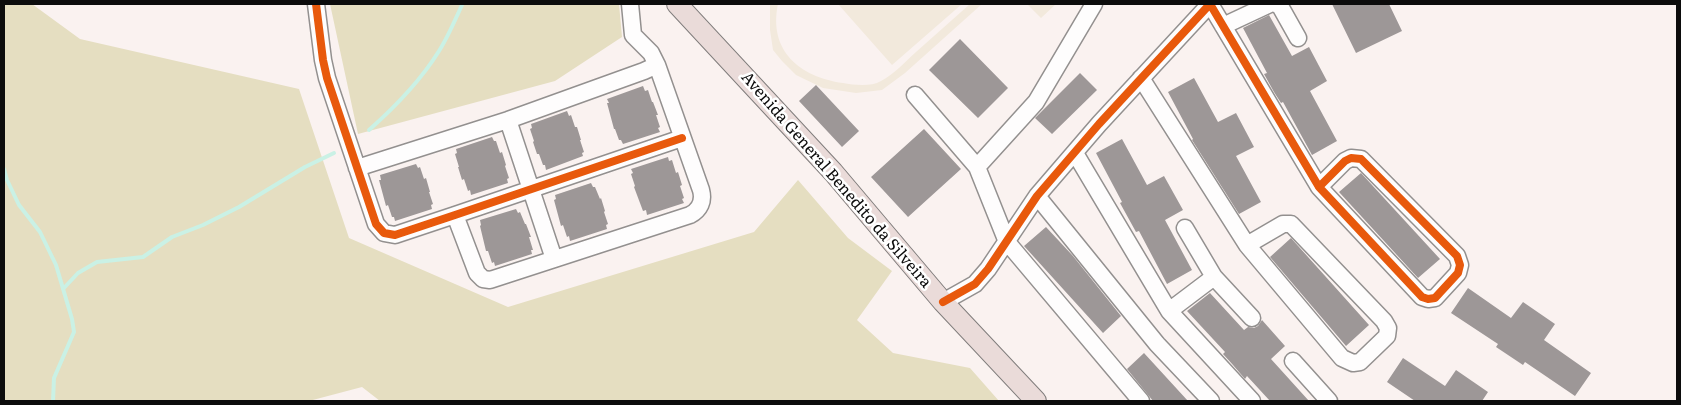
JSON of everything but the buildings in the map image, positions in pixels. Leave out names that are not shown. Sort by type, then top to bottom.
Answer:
[{"type":"main road","name":"Avenida General Benedito da Silveira","points":[[677,4],[833,172],[943,302],[1036,401]]},
{"type":"street","points":[[316,4],[324,69],[376,224],[384,233],[395,234],[456,215],[682,138]]},
{"type":"street","points":[[456,215],[477,273],[484,279],[490,280],[498,279],[690,215],[698,210],[702,202],[702,194],[657,64],[651,53],[633,34],[630,4]]},
{"type":"street","points":[[977,167],[1036,102],[1094,4]]},
{"type":"street","points":[[943,302],[975,284],[1037,196],[1099,124],[1210,4],[1319,187],[1422,297],[1434,298],[1458,273],[1460,264],[1457,256],[1361,159],[1351,158],[1345,161],[1319,187]]},
{"type":"street","points":[[1223,26],[1270,4]]},
{"type":"street","points":[[1276,4],[1280,6],[1298,38]]},
{"type":"street","points":[[357,168],[508,120],[644,71],[657,64]]},
{"type":"street","points":[[1141,78],[1247,245],[1342,358],[1353,363],[1360,362],[1387,336],[1388,328],[1384,321],[1292,224],[1283,224],[1247,245]]},
{"type":"street","points":[[915,95],[977,167],[1006,242],[1141,401]]},
{"type":"street","points":[[508,120],[554,259]]},
{"type":"street","points":[[1075,153],[1169,311],[1252,401]]},
{"type":"street","points":[[1037,196],[1157,344],[1210,401]]},
{"type":"street","points":[[1185,228],[1214,277],[1252,318]]},
{"type":"street","points":[[1169,311],[1214,277]]},
{"type":"street","points":[[1293,361],[1328,401]]},
{"type":"shaded area","points":[[4,4],[32,4],[80,39],[299,89],[349,238],[508,307],[754,232],[798,180],[848,238],[892,271],[857,320],[893,353],[970,368],[999,401],[380,401],[362,387],[309,401],[4,401]]},
{"type":"shaded area","points":[[330,4],[619,4],[622,37],[555,81],[358,134]]},
{"type":"shaded area","points":[[770,4],[778,4],[776,21],[778,35],[783,48],[801,68],[827,80],[862,85],[877,83],[886,78],[970,4],[982,4],[905,73],[882,90],[856,93],[823,88],[796,75],[782,61],[773,50],[770,30]]},
{"type":"shaded area","points":[[838,4],[962,4],[892,65]]},
{"type":"shaded area","points":[[1027,4],[1056,4],[1041,18]]},
{"type":"waterway","points":[[369,130],[398,103],[432,62],[462,5]]},
{"type":"waterway","points":[[63,289],[78,273],[97,262],[143,257],[172,237],[203,225],[239,207],[305,167],[334,153]]},
{"type":"waterway","points":[[4,169],[19,205],[40,232],[56,265],[72,319],[74,332],[54,378],[53,401]]},
{"type":"cycle path","points":[[316,4],[327,78],[376,224],[384,233],[395,235],[682,138]]},
{"type":"cycle path","points":[[943,302],[975,284],[988,269],[1037,196],[1099,124],[1210,4],[1319,187],[1422,297],[1428,299],[1435,298],[1458,273],[1460,265],[1457,256],[1361,159],[1351,158],[1345,161],[1319,187]]}]
